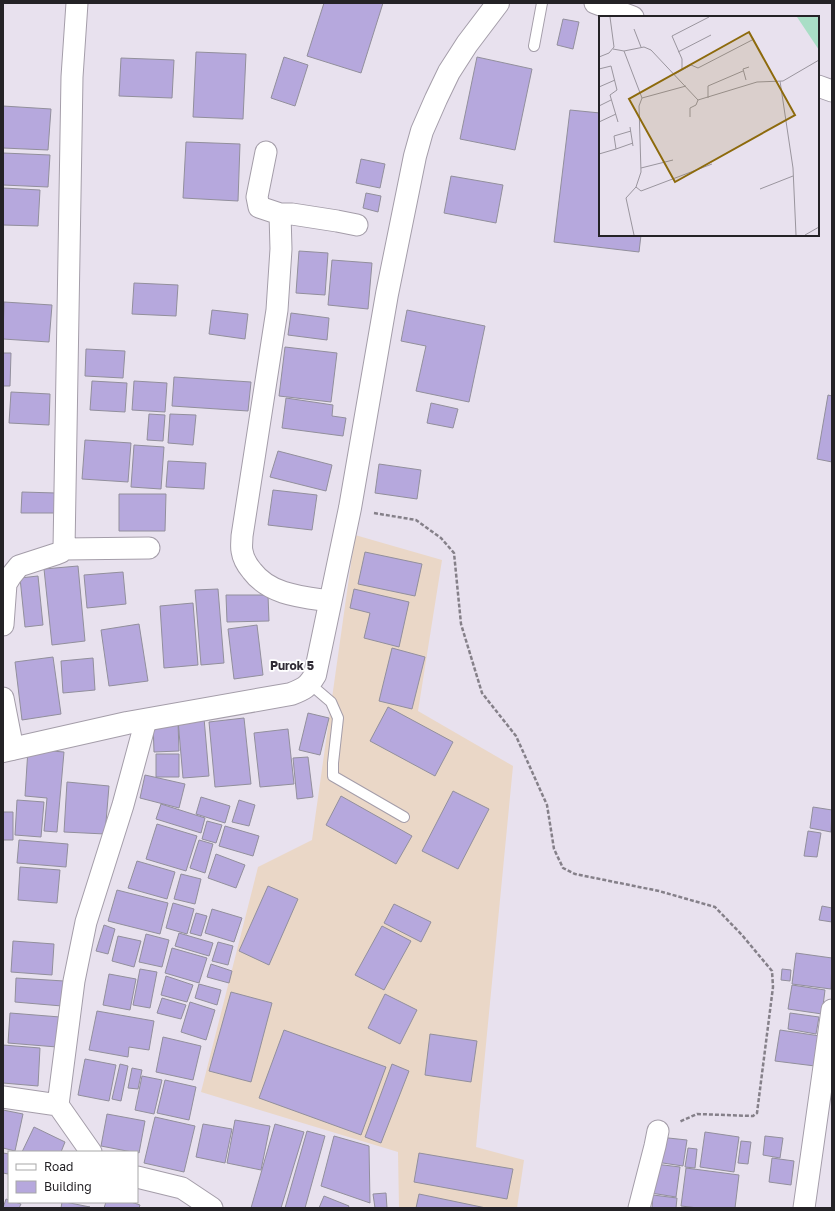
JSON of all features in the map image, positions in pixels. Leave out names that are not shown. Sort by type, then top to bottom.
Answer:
[{"type":"street","points":[[3,625],[6,584],[11,576],[19,566],[61,552],[64,548],[72,85],[76,3]]},
{"type":"street","points":[[3,698],[8,750],[127,723],[291,694],[302,690],[310,684],[315,674],[350,508],[387,294],[416,150],[436,99],[449,72],[467,44],[498,3]]},
{"type":"street","points":[[595,3],[630,16]]},
{"type":"street","points":[[819,86],[832,91]]},
{"type":"street","points":[[266,152],[257,197],[259,207],[280,214],[292,214],[337,221],[357,226]]},
{"type":"street","points":[[280,214],[281,249],[277,310],[242,536],[242,551],[247,565],[266,585],[292,595],[330,601]]},
{"type":"street","points":[[64,548],[149,548]]},
{"type":"street","points":[[90,1151],[58,1105],[74,981],[86,922],[123,805],[146,720]]},
{"type":"street","points":[[804,1208],[832,1010]]},
{"type":"street","points":[[3,1098],[58,1105]]},
{"type":"street","points":[[639,1208],[658,1130]]},
{"type":"street","points":[[138,1178],[182,1188],[212,1208]]},
{"type":"lane","points":[[534,46],[542,3]]},
{"type":"lane","points":[[310,684],[331,702],[338,718],[333,776],[404,817]]},
{"type":"path","points":[[350,508],[416,520],[442,538],[454,553],[461,624],[482,692],[516,736],[547,805],[554,849],[563,868],[575,874],[659,891],[715,907],[742,935],[772,971],[773,987],[757,1113],[754,1116],[697,1114],[658,1130]]},
{"type":"shaded area","points":[[355,535],[442,560],[418,711],[513,766],[476,1147],[524,1160],[517,1208],[399,1208],[398,1152],[201,1092],[258,867],[312,840]]},
{"type":"building","points":[[324,3],[383,3],[361,73],[307,56]]},
{"type":"building","points":[[563,19],[579,22],[573,49],[557,45]]},
{"type":"building","points":[[196,52],[246,54],[243,119],[193,117]]},
{"type":"building","points":[[284,57],[308,65],[295,106],[271,98]]},
{"type":"building","points":[[477,57],[532,69],[515,150],[460,139]]},
{"type":"building","points":[[121,58],[174,60],[172,98],[119,96]]},
{"type":"building","points":[[3,106],[51,109],[48,150],[3,148]]},
{"type":"building","points":[[570,110],[599,113],[599,236],[641,236],[639,252],[554,242]]},
{"type":"building","points":[[186,142],[240,144],[238,201],[183,198]]},
{"type":"building","points":[[3,153],[50,155],[48,187],[3,185]]},
{"type":"building","points":[[361,159],[385,164],[380,188],[356,183]]},
{"type":"building","points":[[451,176],[503,185],[496,223],[444,213]]},
{"type":"building","points":[[3,188],[40,190],[38,226],[3,225]]},
{"type":"building","points":[[366,193],[381,196],[378,212],[363,208]]},
{"type":"building","points":[[299,251],[328,253],[325,295],[296,293]]},
{"type":"building","points":[[332,260],[372,263],[368,309],[328,305]]},
{"type":"building","points":[[134,283],[178,285],[176,316],[132,314]]},
{"type":"building","points":[[4,302],[52,305],[49,342],[3,339]]},
{"type":"building","points":[[212,310],[248,314],[245,339],[209,334]]},
{"type":"building","points":[[407,310],[485,326],[469,402],[416,391],[426,346],[401,341]]},
{"type":"building","points":[[291,313],[329,318],[327,340],[288,335]]},
{"type":"building","points":[[285,347],[337,353],[331,402],[279,396]]},
{"type":"building","points":[[86,349],[125,351],[123,378],[85,376]]},
{"type":"building","points":[[3,353],[11,353],[10,386],[3,386]]},
{"type":"building","points":[[174,377],[251,382],[248,411],[172,406]]},
{"type":"building","points":[[92,381],[127,383],[125,412],[90,410]]},
{"type":"building","points":[[134,381],[167,383],[165,412],[132,410]]},
{"type":"building","points":[[11,392],[50,394],[49,425],[9,423]]},
{"type":"building","points":[[828,395],[832,396],[832,462],[817,459]]},
{"type":"building","points":[[286,398],[333,405],[332,416],[346,418],[343,436],[282,428]]},
{"type":"building","points":[[431,403],[458,409],[453,428],[427,423]]},
{"type":"building","points":[[149,414],[165,415],[163,441],[147,440]]},
{"type":"building","points":[[170,414],[196,415],[193,445],[168,443]]},
{"type":"building","points":[[85,440],[131,443],[128,482],[82,479]]},
{"type":"building","points":[[134,445],[164,447],[161,489],[131,487]]},
{"type":"building","points":[[278,451],[332,465],[326,491],[270,477]]},
{"type":"building","points":[[168,461],[206,463],[204,489],[166,487]]},
{"type":"building","points":[[379,464],[421,470],[417,499],[375,493]]},
{"type":"building","points":[[273,490],[317,495],[312,530],[268,525]]},
{"type":"building","points":[[22,492],[56,493],[55,513],[21,513]]},
{"type":"building","points":[[119,494],[166,494],[165,531],[119,531]]},
{"type":"building","points":[[365,552],[422,564],[415,596],[358,584]]},
{"type":"building","points":[[78,566],[85,641],[52,645],[44,569]]},
{"type":"building","points":[[123,572],[126,604],[87,608],[84,575]]},
{"type":"building","points":[[38,576],[43,625],[25,627],[20,578]]},
{"type":"building","points":[[218,589],[224,663],[201,665],[195,590]]},
{"type":"building","points":[[354,589],[409,602],[399,647],[364,638],[370,613],[350,608]]},
{"type":"building","points":[[226,595],[268,595],[269,621],[227,622]]},
{"type":"building","points":[[193,603],[198,665],[164,668],[160,606]]},
{"type":"building","points":[[139,624],[148,681],[109,686],[101,630]]},
{"type":"building","points":[[257,625],[263,675],[234,679],[228,629]]},
{"type":"building","points":[[392,648],[425,657],[412,709],[379,701]]},
{"type":"building","points":[[53,657],[61,714],[22,720],[15,662]]},
{"type":"building","points":[[93,658],[95,690],[63,693],[61,661]]},
{"type":"building","points":[[388,707],[453,742],[435,776],[370,741]]},
{"type":"building","points":[[308,713],[329,718],[320,755],[299,750]]},
{"type":"building","points":[[204,718],[209,776],[183,778],[178,720]]},
{"type":"building","points":[[244,718],[251,784],[215,787],[209,722]]},
{"type":"building","points":[[153,722],[178,722],[179,751],[154,752]]},
{"type":"building","points":[[288,729],[294,784],[260,787],[254,733]]},
{"type":"building","points":[[28,749],[64,752],[57,832],[44,831],[47,798],[25,796]]},
{"type":"building","points":[[156,754],[179,754],[179,777],[156,777]]},
{"type":"building","points":[[308,757],[313,797],[297,799],[293,758]]},
{"type":"building","points":[[145,775],[185,784],[179,808],[140,798]]},
{"type":"building","points":[[67,782],[109,786],[105,834],[64,832]]},
{"type":"building","points":[[453,791],[489,809],[458,869],[422,851]]},
{"type":"building","points":[[341,796],[412,836],[396,864],[326,825]]},
{"type":"building","points":[[201,797],[230,806],[225,823],[196,814]]},
{"type":"building","points":[[17,800],[44,802],[41,837],[15,835]]},
{"type":"building","points":[[239,800],[255,805],[249,826],[232,822]]},
{"type":"building","points":[[161,804],[205,818],[201,833],[156,819]]},
{"type":"building","points":[[813,807],[832,810],[831,832],[810,828]]},
{"type":"building","points":[[3,812],[13,812],[13,840],[3,840]]},
{"type":"building","points":[[207,821],[222,825],[216,843],[202,839]]},
{"type":"building","points":[[157,824],[197,836],[186,871],[146,859]]},
{"type":"building","points":[[225,826],[259,836],[253,856],[219,846]]},
{"type":"building","points":[[808,831],[821,833],[817,857],[804,856]]},
{"type":"building","points":[[19,840],[68,844],[66,867],[17,863]]},
{"type":"building","points":[[199,840],[213,844],[205,873],[190,868]]},
{"type":"building","points":[[216,854],[245,865],[236,888],[208,878]]},
{"type":"building","points":[[137,861],[175,872],[167,899],[128,888]]},
{"type":"building","points":[[20,867],[60,870],[57,903],[18,900]]},
{"type":"building","points":[[181,874],[201,879],[195,904],[174,899]]},
{"type":"building","points":[[268,886],[298,899],[269,965],[239,951]]},
{"type":"building","points":[[117,890],[168,903],[160,934],[108,921]]},
{"type":"building","points":[[173,903],[194,909],[187,934],[166,928]]},
{"type":"building","points":[[394,904],[431,922],[421,942],[384,923]]},
{"type":"building","points":[[822,906],[832,908],[832,922],[819,920]]},
{"type":"building","points":[[212,909],[242,918],[234,942],[205,933]]},
{"type":"building","points":[[196,913],[207,916],[201,936],[190,933]]},
{"type":"building","points":[[104,925],[115,929],[108,954],[96,951]]},
{"type":"building","points":[[382,926],[411,941],[384,990],[355,975]]},
{"type":"building","points":[[179,933],[213,943],[209,956],[175,946]]},
{"type":"building","points":[[146,934],[169,940],[162,967],[139,962]]},
{"type":"building","points":[[118,936],[141,941],[134,967],[112,961]]},
{"type":"building","points":[[13,941],[54,944],[52,975],[11,972]]},
{"type":"building","points":[[218,942],[233,946],[228,965],[212,961]]},
{"type":"building","points":[[172,948],[207,958],[199,983],[165,973]]},
{"type":"building","points":[[796,953],[832,958],[831,989],[792,984]]},
{"type":"building","points":[[211,964],[232,971],[229,983],[207,977]]},
{"type":"building","points":[[140,969],[157,972],[150,1008],[133,1005]]},
{"type":"building","points":[[782,969],[791,970],[790,981],[781,980]]},
{"type":"building","points":[[109,974],[136,979],[130,1010],[103,1005]]},
{"type":"building","points":[[166,976],[193,985],[187,1002],[161,995]]},
{"type":"building","points":[[16,978],[64,981],[62,1006],[15,1002]]},
{"type":"building","points":[[199,984],[221,990],[217,1005],[195,998]]},
{"type":"building","points":[[792,985],[825,990],[822,1014],[788,1009]]},
{"type":"building","points":[[231,992],[272,1003],[251,1082],[209,1071]]},
{"type":"building","points":[[385,994],[417,1010],[400,1044],[368,1028]]},
{"type":"building","points":[[162,998],[186,1005],[181,1019],[157,1013]]},
{"type":"building","points":[[190,1002],[215,1010],[206,1040],[181,1032]]},
{"type":"building","points":[[97,1011],[154,1021],[149,1050],[129,1047],[128,1057],[89,1050]]},
{"type":"building","points":[[10,1013],[60,1017],[57,1047],[8,1043]]},
{"type":"building","points":[[790,1013],[819,1017],[816,1034],[788,1029]]},
{"type":"building","points":[[284,1030],[386,1067],[361,1135],[259,1098]]},
{"type":"building","points":[[780,1030],[820,1036],[815,1066],[775,1061]]},
{"type":"building","points":[[430,1034],[477,1041],[471,1082],[425,1075]]},
{"type":"building","points":[[163,1037],[201,1046],[193,1080],[156,1072]]},
{"type":"building","points":[[3,1045],[40,1048],[38,1086],[3,1083]]},
{"type":"building","points":[[85,1059],[116,1065],[109,1101],[78,1095]]},
{"type":"building","points":[[120,1064],[128,1066],[121,1101],[112,1099]]},
{"type":"building","points":[[392,1064],[409,1071],[381,1143],[365,1137]]},
{"type":"building","points":[[132,1068],[142,1070],[138,1089],[128,1088]]},
{"type":"building","points":[[142,1076],[162,1080],[154,1114],[135,1110]]},
{"type":"building","points":[[165,1080],[196,1087],[189,1120],[157,1113]]},
{"type":"building","points":[[3,1110],[23,1114],[15,1151],[3,1148]]},
{"type":"building","points":[[107,1114],[145,1121],[139,1153],[138,1151],[127,1151],[101,1146]]},
{"type":"building","points":[[155,1117],[195,1126],[184,1172],[144,1163]]},
{"type":"building","points":[[235,1120],[270,1126],[261,1170],[227,1163]]},
{"type":"building","points":[[203,1124],[232,1129],[225,1163],[196,1157]]},
{"type":"building","points":[[275,1124],[304,1132],[281,1208],[251,1208]]},
{"type":"building","points":[[34,1127],[65,1142],[61,1151],[22,1151]]},
{"type":"building","points":[[307,1131],[325,1136],[305,1208],[285,1208]]},
{"type":"building","points":[[705,1132],[739,1137],[734,1172],[700,1167]]},
{"type":"building","points":[[334,1136],[369,1146],[370,1203],[321,1186]]},
{"type":"building","points":[[765,1136],[783,1138],[780,1158],[763,1155]]},
{"type":"building","points":[[659,1137],[687,1140],[683,1166],[656,1162]]},
{"type":"building","points":[[741,1141],[751,1142],[748,1164],[738,1163]]},
{"type":"building","points":[[688,1148],[697,1149],[695,1168],[685,1167]]},
{"type":"building","points":[[3,1153],[8,1154],[8,1174],[3,1173]]},
{"type":"building","points":[[419,1153],[513,1169],[507,1199],[414,1182]]},
{"type":"building","points":[[772,1158],[794,1161],[791,1185],[769,1182]]},
{"type":"building","points":[[655,1164],[680,1167],[676,1197],[651,1193]]},
{"type":"building","points":[[686,1168],[739,1175],[735,1208],[698,1208],[681,1206]]},
{"type":"building","points":[[386,1193],[387,1208],[375,1208],[373,1194]]},
{"type":"building","points":[[419,1194],[486,1208],[416,1208]]},
{"type":"building","points":[[653,1195],[677,1198],[676,1208],[652,1208]]},
{"type":"building","points":[[324,1196],[349,1206],[348,1208],[319,1208]]},
{"type":"building","points":[[6,1199],[8,1200],[8,1203],[21,1204],[19,1208],[3,1208]]},
{"type":"building","points":[[62,1203],[90,1207],[61,1208]]},
{"type":"building","points":[[106,1203],[134,1203],[140,1205],[139,1208],[104,1208]]},
{"type":"district","name":"Purok 5","points":[[292,666]]}]
